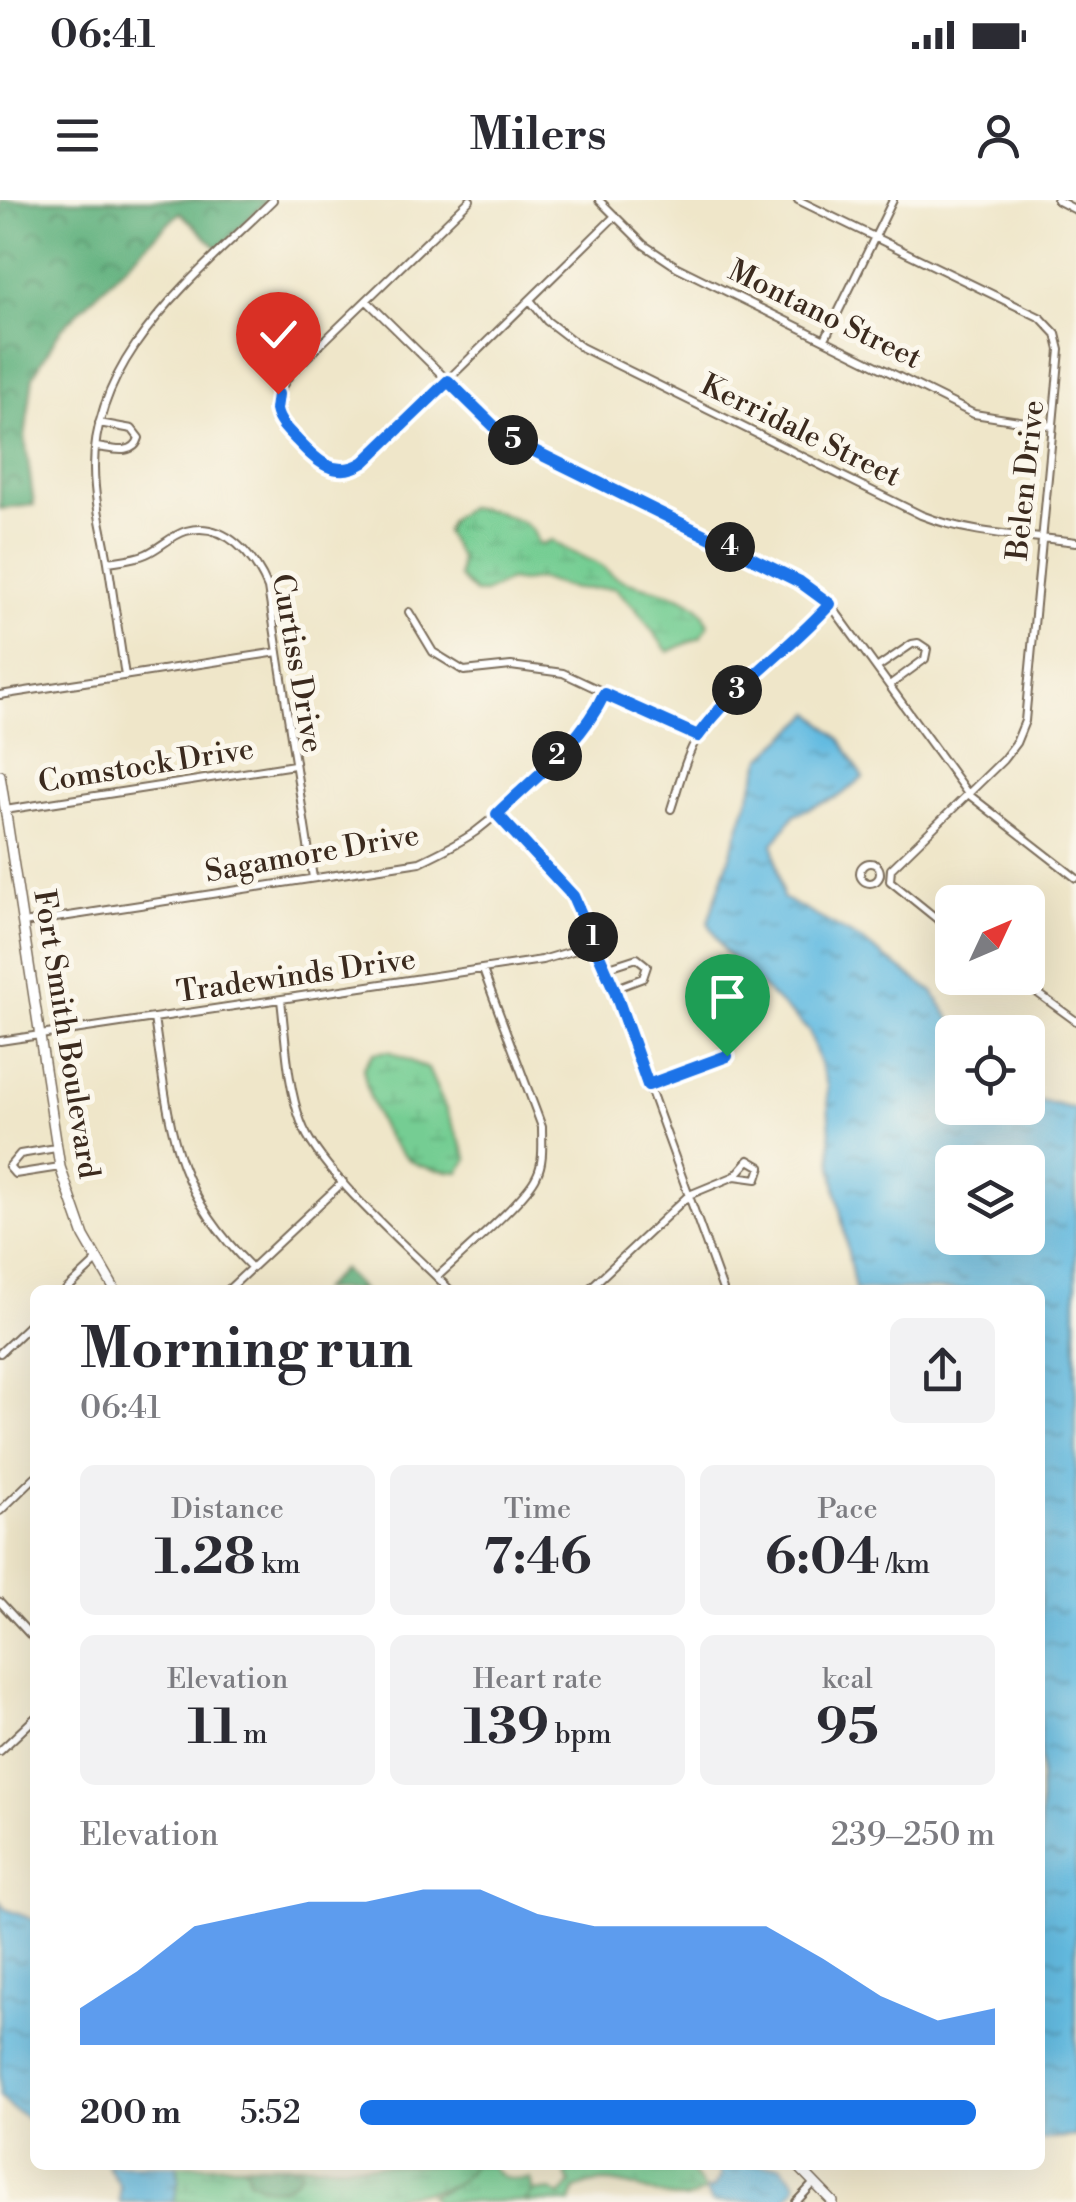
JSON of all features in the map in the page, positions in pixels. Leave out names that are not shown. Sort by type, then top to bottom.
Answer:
[{"type":"street","points":[[125,676],[94,484],[99,424],[115,378],[138,339],[274,200]]},
{"type":"street","points":[[470,200],[290,374],[278,394],[276,410],[283,426],[321,465],[352,469],[364,462],[615,216]]},
{"type":"street","name":"Montano Street","points":[[599,200],[644,245],[677,268],[974,414],[1052,426]]},
{"type":"street","name":"Belen Drive","points":[[798,200],[1041,318],[1056,334],[1060,366],[1025,721],[1003,760],[891,872]]},
{"type":"street","points":[[825,339],[894,200]]},
{"type":"street","points":[[1057,200],[1075,207]]},
{"type":"street","name":"Kerridale Street","points":[[530,300],[547,321],[581,347],[920,515],[951,527],[1076,542]]},
{"type":"street","points":[[367,301],[504,436],[800,582],[830,604],[968,794],[1076,878]]},
{"type":"street","points":[[96,448],[130,450],[139,438],[132,429],[99,424]]},
{"type":"street","name":"Curtiss Drive","points":[[108,562],[145,555],[184,531],[202,529],[220,533],[258,563],[268,588],[313,878]]},
{"type":"street","points":[[672,809],[698,736],[720,705],[812,625],[830,604]]},
{"type":"street","points":[[409,612],[433,652],[464,671],[511,666],[563,673],[698,736]]},
{"type":"street","points":[[878,667],[912,644],[926,649],[925,659],[891,684]]},
{"type":"street","points":[[0,695],[278,652]]},
{"type":"street","name":"Sagamore Drive","points":[[23,923],[420,862],[460,841],[497,814],[594,716],[604,694]]},
{"type":"street","name":"Comstock Drive","points":[[5,810],[294,765]]},
{"type":"street","name":"Fort Smith Boulevard","points":[[0,775],[60,1167],[73,1211],[96,1262],[112,1285]]},
{"type":"street","points":[[497,814],[573,896],[596,944],[721,1285]]},
{"type":"street","points":[[880,874],[891,872],[890,881],[935,918]]},
{"type":"street","name":"Tradewinds Drive","points":[[0,1042],[483,970],[542,960],[596,944]]},
{"type":"street","points":[[606,968],[637,958],[647,966],[643,978],[614,989]]},
{"type":"street","points":[[437,1277],[525,1192],[537,1175],[542,1151],[542,1128],[483,970]]},
{"type":"street","points":[[1040,995],[1076,1021]]},
{"type":"street","points":[[280,1000],[301,1124],[312,1145],[343,1182],[445,1285]]},
{"type":"street","points":[[154,1018],[173,1139],[182,1170],[211,1222],[251,1267]]},
{"type":"street","points":[[648,1085],[727,1056]]},
{"type":"street","points":[[56,1148],[20,1154],[9,1167],[14,1174],[22,1175],[60,1167]]},
{"type":"street","points":[[593,1285],[689,1195],[735,1176]]},
{"type":"street","points":[[233,1285],[343,1182]]},
{"type":"street","points":[[71,1285],[96,1262]]},
{"type":"street","points":[[0,1354],[30,1325]]},
{"type":"street","points":[[0,1511],[30,1482]]},
{"type":"street","points":[[0,1602],[30,1635]]},
{"type":"street","points":[[0,1751],[30,1723]]},
{"type":"street","points":[[802,2170],[832,2202]]},
{"type":"street","points":[[796,2202],[814,2183]]},
{"type":"green space","points":[[0,200],[268,200],[218,249],[180,212],[61,329],[33,376],[25,438],[34,505],[0,509]]},
{"type":"green space","points":[[468,507],[494,511],[524,523],[539,545],[552,540],[625,581],[682,598],[694,604],[708,626],[701,637],[668,652],[615,588],[574,589],[539,579],[509,580],[485,593],[475,593],[459,577],[460,558],[445,532],[450,520]]},
{"type":"green space","points":[[389,1051],[428,1069],[468,1159],[459,1172],[419,1165],[387,1137],[374,1110],[363,1068],[374,1053]]},
{"type":"green space","points":[[342,1269],[357,1285],[326,1285]]},
{"type":"green space","points":[[178,2170],[246,2170],[248,2180],[277,2188],[289,2184],[300,2170],[469,2170],[443,2188],[381,2202],[174,2202]]},
{"type":"green space","points":[[244,2170],[301,2172],[289,2184],[277,2188],[247,2180]]},
{"type":"green space","points":[[469,2170],[495,2170],[508,2178],[530,2179],[533,2192],[529,2201],[435,2202],[429,2195]]},
{"type":"green space","points":[[570,2170],[690,2170],[706,2191],[684,2199],[603,2182],[575,2190],[571,2202],[525,2202],[533,2192],[551,2190],[560,2196],[571,2184],[566,2175]]},
{"type":"water","points":[[812,713],[841,740],[863,778],[840,796],[795,814],[773,844],[783,898],[861,940],[933,992],[948,1015],[935,1015],[935,1125],[1045,1125],[1045,1102],[1076,1109],[1076,2136],[1045,2139],[1045,1285],[854,1285],[832,1166],[827,1085],[809,1031],[724,951],[708,922],[762,758]]},
{"type":"water","points":[[0,1901],[5,1909],[30,1918],[30,2119],[0,2096]]},
{"type":"water","points":[[110,2170],[178,2170],[174,2202],[120,2202],[120,2186]]},
{"type":"water","points":[[718,2170],[785,2170],[796,2182],[783,2202],[712,2202],[706,2191],[714,2188],[722,2175]]},
{"type":"route","points":[[278,394],[276,410],[283,426],[321,465],[352,469],[448,381],[504,436],[800,582],[830,604],[812,625],[720,705],[698,736],[604,694],[594,716],[497,814],[573,896],[614,989],[648,1085],[727,1056]]}]
